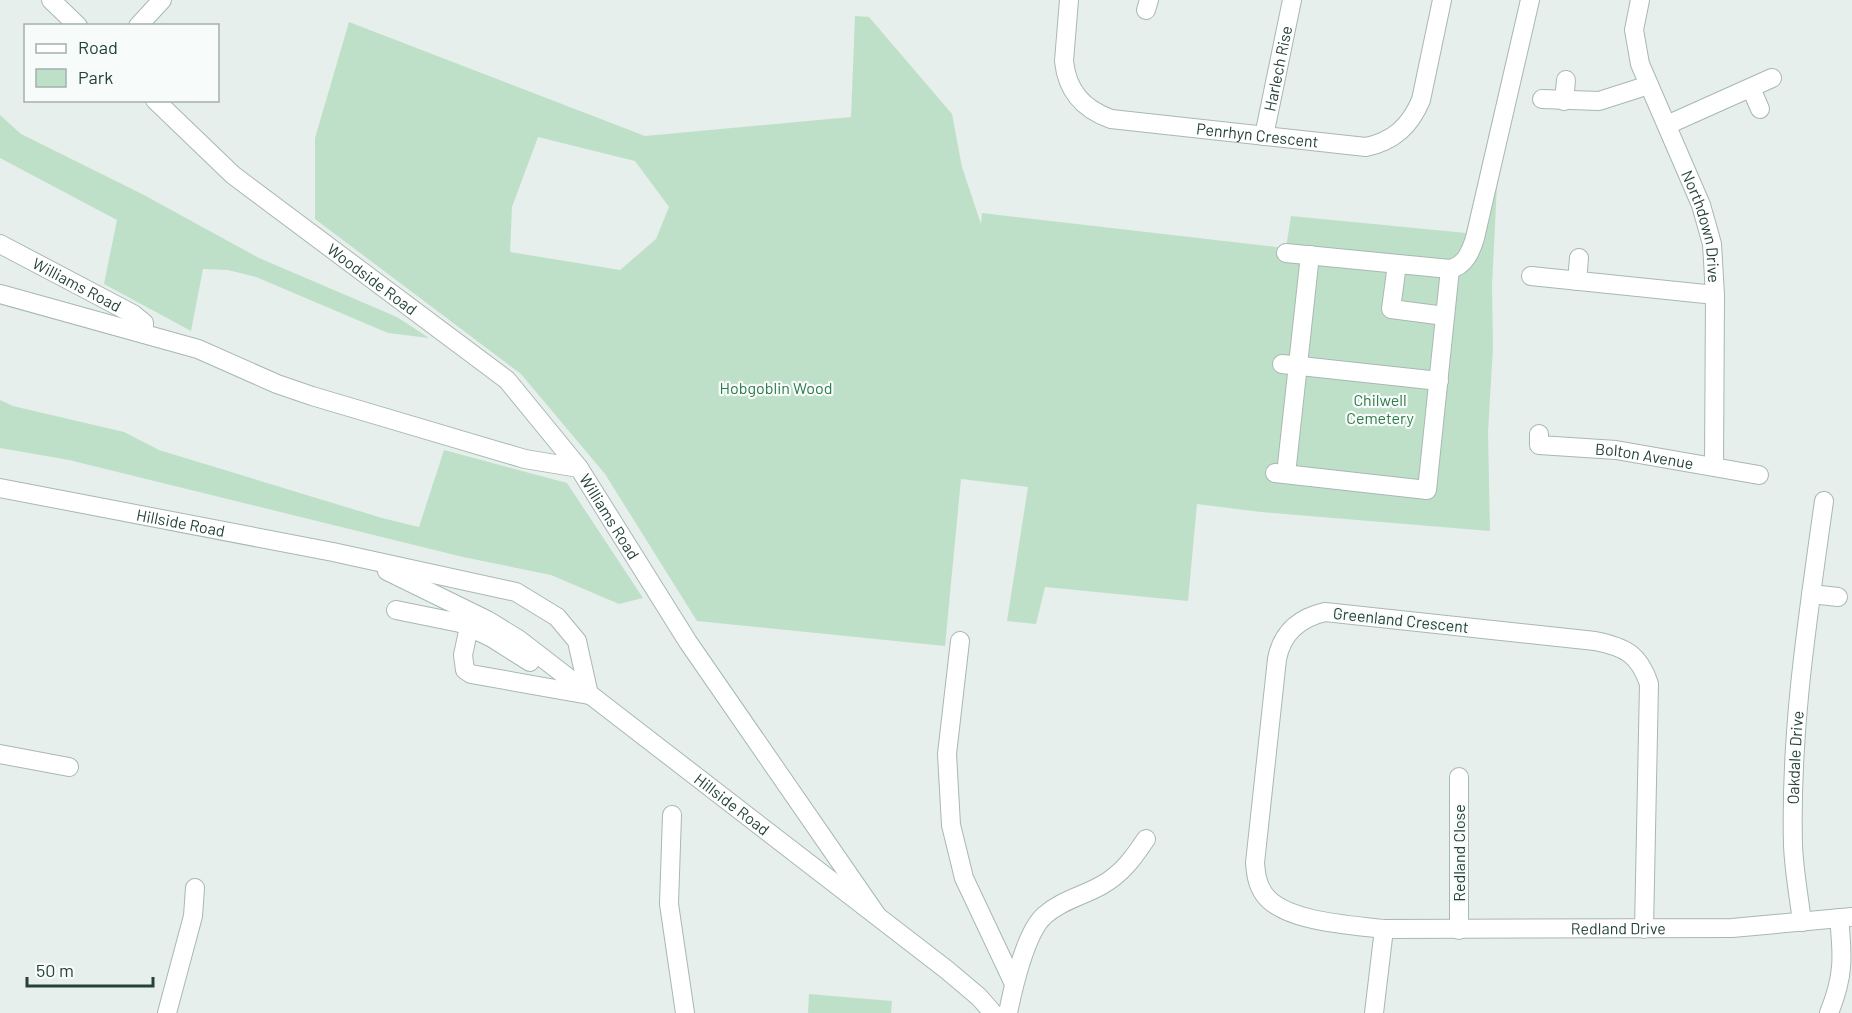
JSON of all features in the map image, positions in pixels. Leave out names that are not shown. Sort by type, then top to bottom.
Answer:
[{"type":"street","points":[[51,0],[76,24]]},
{"type":"street","points":[[140,24],[162,0]]},
{"type":"street","name":"Penrhyn Crescent","points":[[1069,0],[1065,72],[1072,90],[1086,106],[1111,119],[1366,147],[1387,142],[1403,130],[1411,119],[1420,100],[1442,0]]},
{"type":"street","name":"Harlech Rise","points":[[1264,136],[1292,0]]},
{"type":"street","points":[[1286,253],[1450,269],[1458,267],[1471,251],[1476,238],[1530,0]]},
{"type":"street","name":"Northdown Drive","points":[[1640,0],[1634,22],[1634,40],[1640,64],[1701,205],[1714,257],[1714,466]]},
{"type":"street","points":[[1667,125],[1772,78]]},
{"type":"street","points":[[1564,101],[1566,80]]},
{"type":"street","points":[[1542,99],[1599,101],[1649,85]]},
{"type":"street","points":[[1751,88],[1760,109]]},
{"type":"street","name":"Woodside Road","points":[[157,102],[233,175],[507,380],[579,468]]},
{"type":"street","name":"Williams Road","points":[[0,244],[133,314],[144,323],[144,334]]},
{"type":"street","points":[[1310,255],[1290,365],[1281,473],[1427,490],[1450,269]]},
{"type":"street","points":[[1576,281],[1579,258]]},
{"type":"street","points":[[1397,264],[1391,309],[1445,316]]},
{"type":"street","points":[[1531,276],[1715,295]]},
{"type":"street","name":"Williams Road","points":[[0,294],[198,349],[277,384],[312,396],[525,459],[579,468],[688,642],[876,914]]},
{"type":"street","points":[[1290,365],[1439,381]]},
{"type":"street","name":"Bolton Avenue","points":[[1539,434],[1539,445],[1617,450],[1759,475]]},
{"type":"street","name":"Hillside Road","points":[[0,488],[362,558],[516,592],[556,617],[577,641],[589,695]]},
{"type":"street","name":"Oakdale Drive","points":[[1802,922],[1793,848],[1797,711],[1824,501]]},
{"type":"street","name":"Hillside Road","points":[[362,558],[487,620],[518,639],[876,914]]},
{"type":"street","points":[[1811,594],[1838,597]]},
{"type":"street","points":[[396,610],[460,623],[492,638],[530,662]]},
{"type":"street","name":"Greenland Crescent","points":[[1384,929],[1297,915],[1282,909],[1265,896],[1256,876],[1279,648],[1294,626],[1312,615],[1324,612],[1595,641],[1620,647],[1630,653],[1645,672],[1649,684],[1644,929]]},
{"type":"street","points":[[469,627],[463,655],[465,670],[471,674],[589,695]]},
{"type":"street","points":[[960,641],[947,753],[951,825],[964,878],[1014,984]]},
{"type":"street","points":[[0,754],[69,767]]},
{"type":"street","name":"Redland Close","points":[[1459,777],[1459,930]]},
{"type":"street","points":[[672,815],[669,904],[685,1013]]},
{"type":"street","points":[[1008,1013],[1014,984],[1033,932],[1043,916],[1063,902],[1103,885],[1127,868],[1146,839]]},
{"type":"street","points":[[167,1013],[193,916],[195,888]]},
{"type":"street","points":[[876,914],[979,997],[993,1013]]},
{"type":"street","points":[[1829,1013],[1841,981],[1846,918]]},
{"type":"street","name":"Redland Drive","points":[[1384,929],[1732,928],[1846,918]]},
{"type":"street","points":[[1374,1013],[1384,929]]},
{"type":"green space","points":[[1520,0],[1539,0],[1497,185],[1492,286],[1493,347],[1488,432],[1490,531],[1261,512],[1197,504],[1188,601],[1045,587],[1036,624],[1007,621],[1028,487],[961,479],[945,646],[697,621],[605,474],[521,374],[315,219],[315,138],[349,22],[645,136],[851,117],[855,16],[869,17],[952,114],[962,167],[981,224],[982,213],[1286,248],[1291,216],[1466,233]],"holes":[[[538,137],[635,161],[669,207],[656,239],[620,270],[510,252],[512,207]]]},
{"type":"green space","points":[[0,115],[21,134],[144,195],[259,258],[397,317],[429,338],[388,333],[256,277],[228,270],[203,269],[191,331],[104,284],[117,220],[0,158]]},
{"type":"green space","points":[[0,400],[13,406],[124,432],[159,450],[382,518],[419,527],[444,450],[567,483],[643,598],[619,604],[551,575],[463,557],[69,460],[0,448]]},
{"type":"green space","points":[[809,994],[892,1001],[891,1013],[808,1013]]},
{"type":"park label","name":"Hobgoblin Wood","points":[[776,388]]},
{"type":"park label","name":"Chilwell Cemetery","points":[[1380,409]]}]
